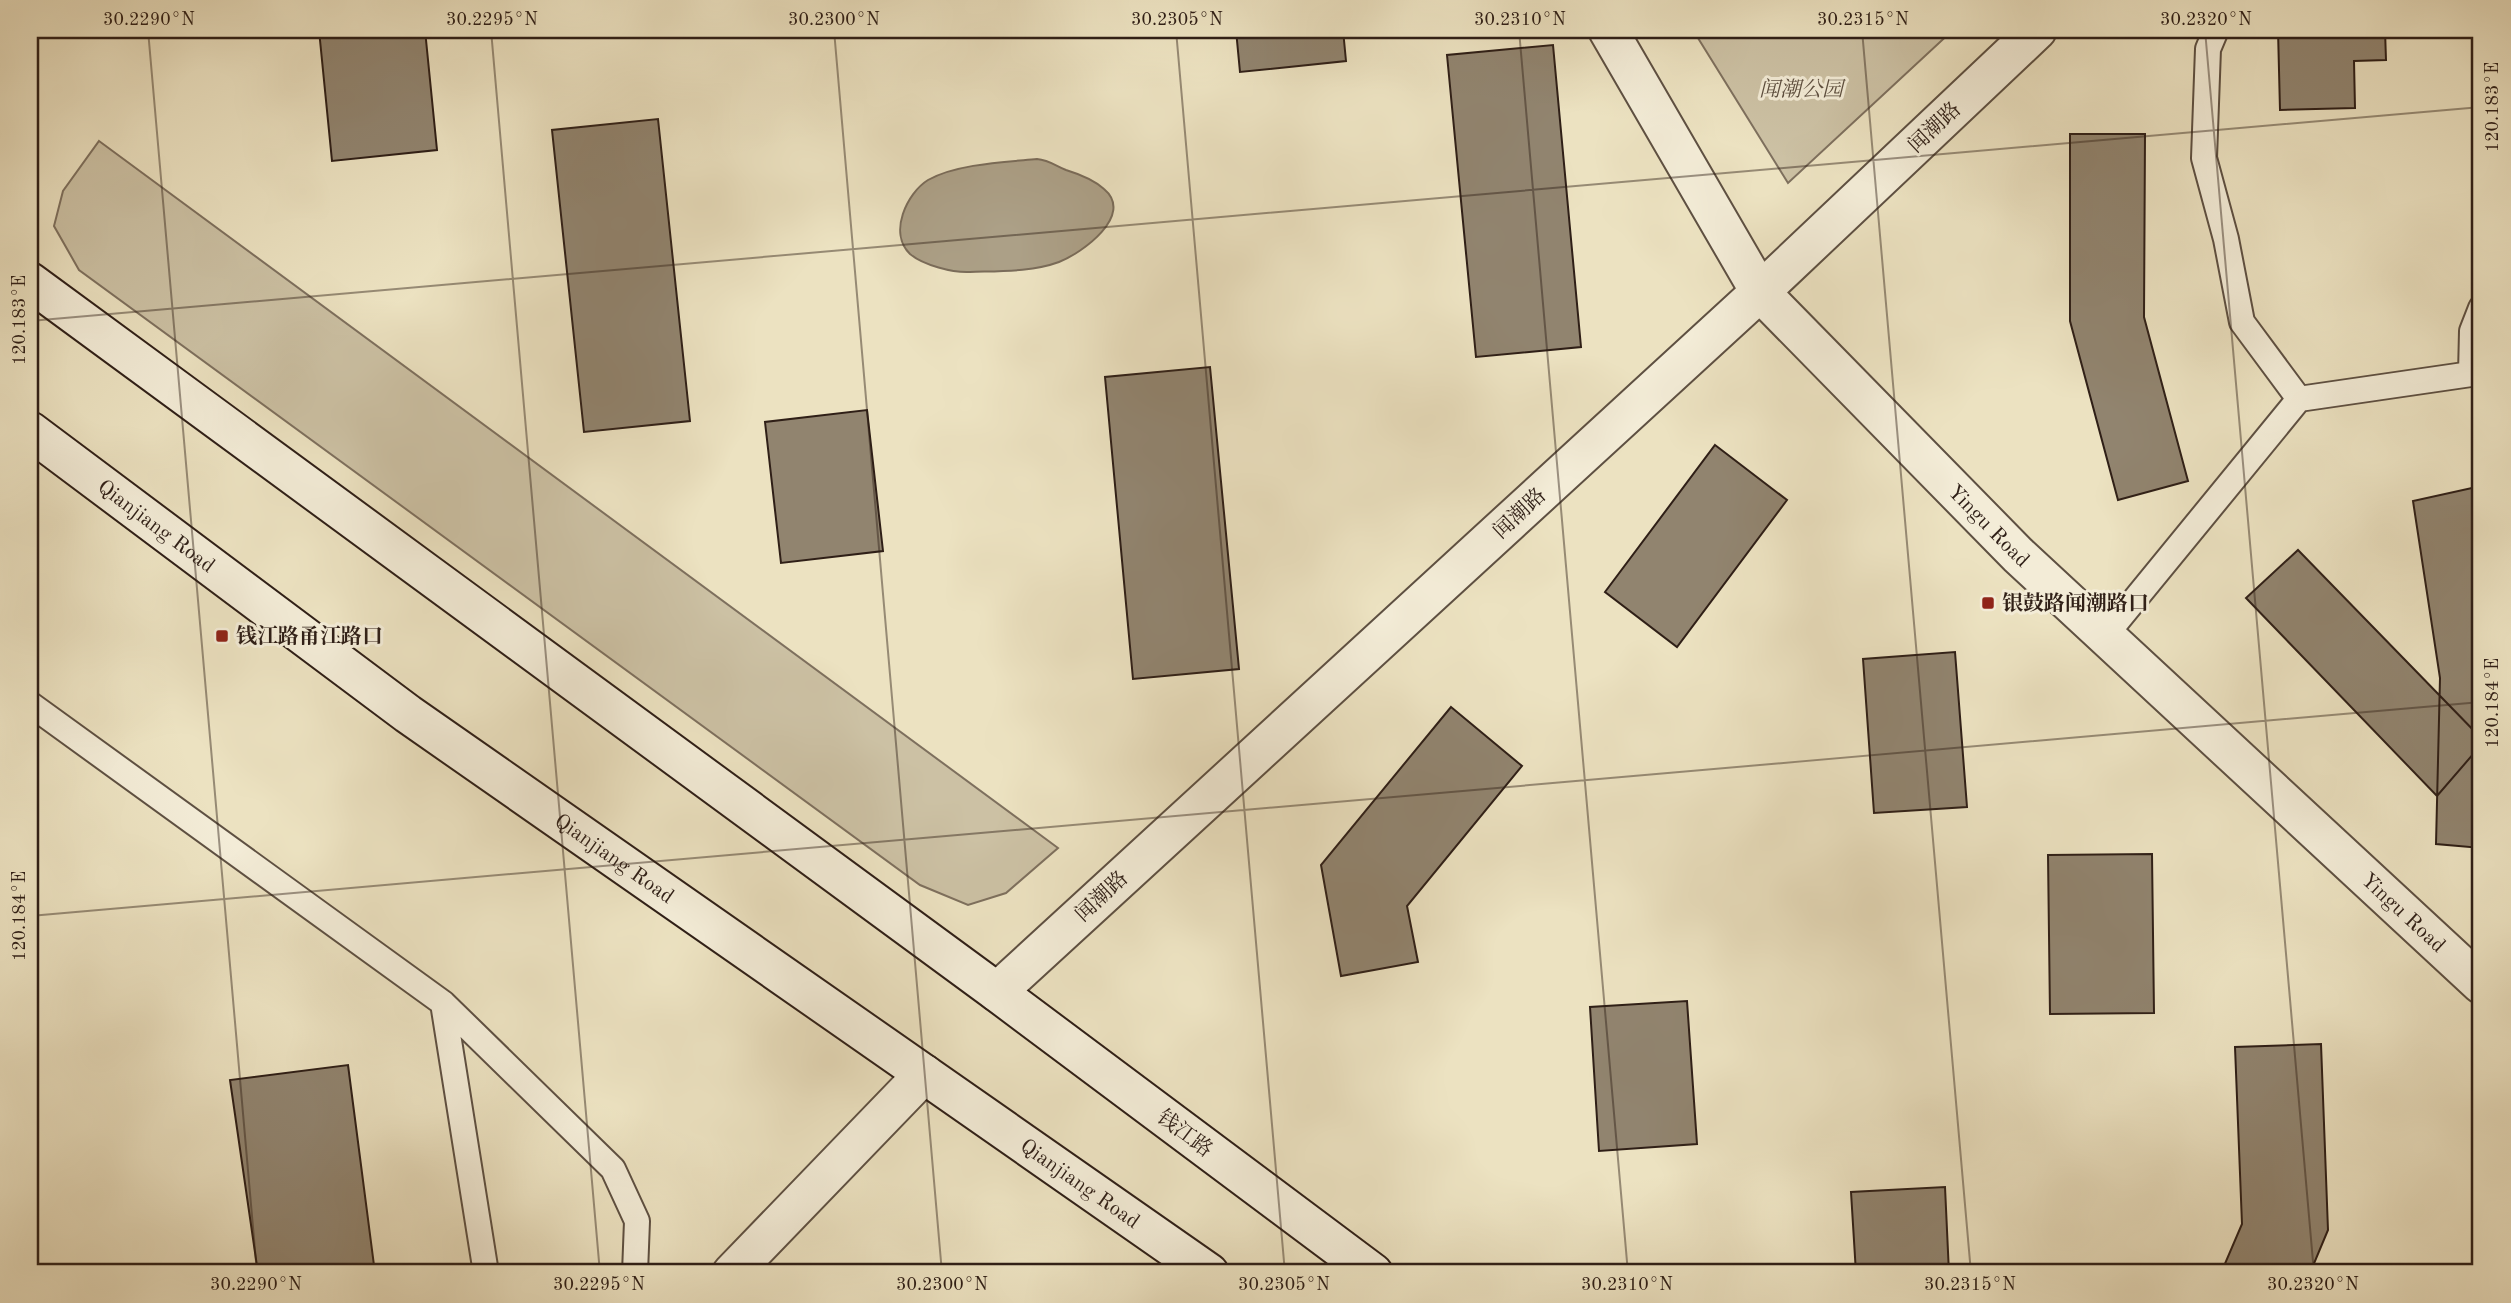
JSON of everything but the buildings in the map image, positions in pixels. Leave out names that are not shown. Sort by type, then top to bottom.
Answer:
[{"type":"main road","name":"Yingu Road","points":[[1608,30],[1760,292],[2018,555],[2481,984]]},
{"type":"main road","name":"闻潮路","points":[[997,992],[1760,292],[2037,30]]},
{"type":"main road","points":[[30,282],[997,992]]},
{"type":"main road","name":"Qianjiang Road","points":[[30,431],[408,714],[1209,1273]]},
{"type":"main road","name":"钱江路","points":[[997,992],[1373,1273]]},
{"type":"main road","points":[[732,1273],[924,1074]]},
{"type":"lane","points":[[2216,30],[2208,49],[2204,158],[2227,239],[2242,322],[2299,400]]},
{"type":"lane","points":[[2105,635],[2299,400],[2471,374],[2472,331],[2481,308]]},
{"type":"lane","points":[[30,704],[443,1003],[613,1169],[637,1221],[635,1273]]},
{"type":"lane","points":[[443,1003],[486,1273]]},
{"type":"green space","name":"闻潮公园","points":[[1693,30],[1953,30],[1788,183]]},
{"type":"green space","points":[[99,141],[1058,848],[1006,893],[968,905],[920,885],[79,270],[54,226],[63,191]]},
{"type":"shaded area","points":[[1037,159],[1091,180],[1112,199],[1113,210],[1109,221],[1092,242],[1059,262],[1038,268],[1015,270],[955,271],[922,262],[910,254],[904,245],[900,225],[913,194],[928,180],[966,167]]},
{"type":"place","name":"银鼓路闻潮路口","points":[[1988,603]]},
{"type":"place","name":"钱江路甬江路口","points":[[222,636]]}]
